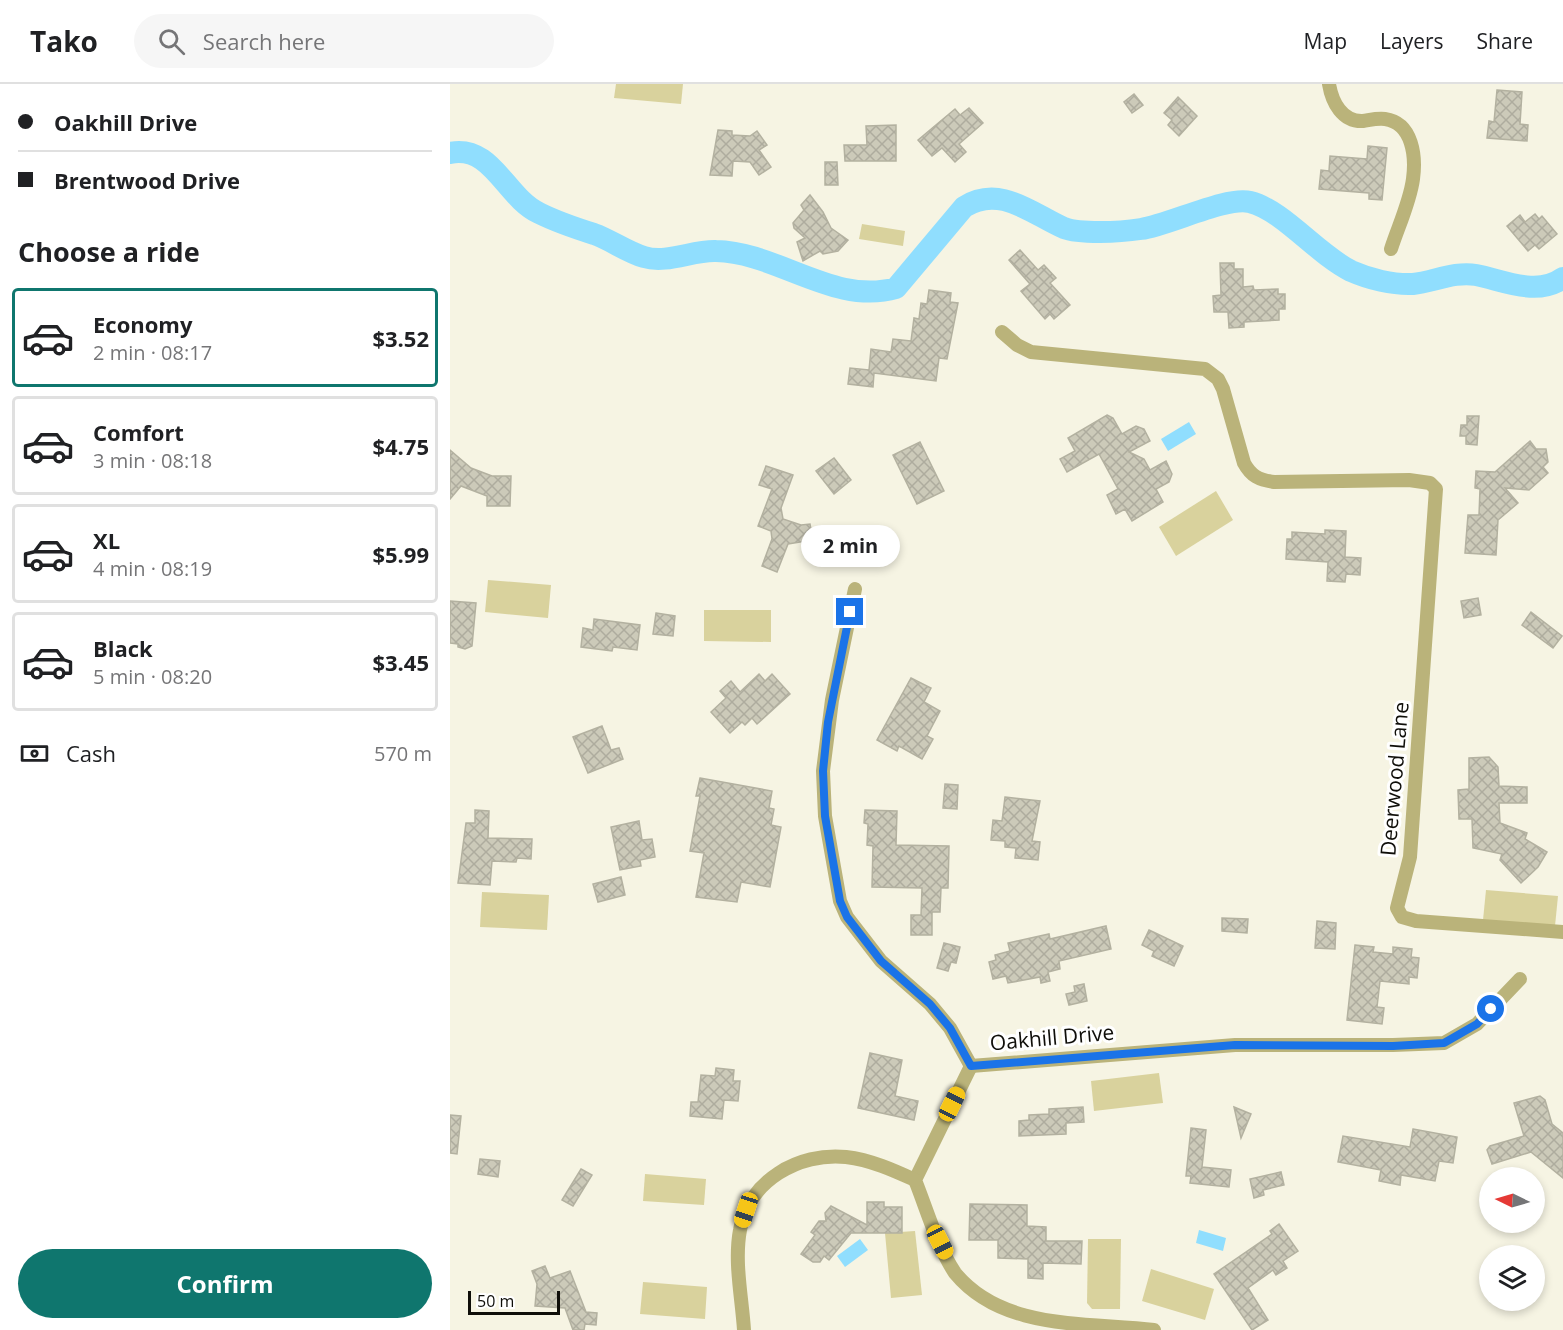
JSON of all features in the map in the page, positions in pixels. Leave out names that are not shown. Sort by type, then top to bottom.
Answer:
[{"type":"street","points":[[1329,84],[1336,105],[1343,114],[1357,120],[1390,120],[1404,130],[1411,143],[1413,180],[1390,249]]},
{"type":"street","name":"Deerwood Lane","points":[[1002,332],[1017,345],[1031,352],[1185,366],[1211,372],[1223,389],[1244,463],[1248,470],[1259,479],[1274,482],[1409,480],[1430,483],[1436,489],[1436,527],[1410,857],[1397,908],[1402,917],[1416,921],[1563,932]]},
{"type":"street","points":[[855,589],[828,722],[823,771],[825,816],[840,901],[847,917],[870,948],[930,1004],[950,1028],[971,1066]]},
{"type":"street","name":"Oakhill Drive","points":[[915,1180],[971,1066],[1235,1045],[1393,1046],[1444,1043],[1477,1024],[1520,979]]},
{"type":"street","points":[[744,1330],[739,1261],[740,1230],[746,1210],[765,1181],[798,1163],[820,1157],[837,1157],[887,1167],[915,1180],[955,1273],[987,1305],[1002,1314],[1026,1322],[1154,1330]]},
{"type":"shaded area","points":[[616,84],[683,84],[681,104],[614,98]]},
{"type":"shaded area","points":[[862,224],[905,231],[903,246],[859,239]]},
{"type":"shaded area","points":[[1216,491],[1233,520],[1176,556],[1159,527]]},
{"type":"shaded area","points":[[488,580],[551,585],[548,618],[485,612]]},
{"type":"shaded area","points":[[704,610],[771,610],[771,642],[704,641]]},
{"type":"shaded area","points":[[1486,890],[1558,896],[1555,926],[1483,920]]},
{"type":"shaded area","points":[[482,892],[549,895],[547,930],[480,927]]},
{"type":"shaded area","points":[[1159,1073],[1163,1103],[1094,1111],[1091,1081]]},
{"type":"shaded area","points":[[645,1174],[706,1179],[704,1205],[643,1201]]},
{"type":"shaded area","points":[[915,1231],[922,1295],[891,1298],[885,1233]]},
{"type":"shaded area","points":[[1088,1239],[1121,1239],[1120,1309],[1092,1309],[1087,1303]]},
{"type":"shaded area","points":[[1151,1269],[1214,1289],[1205,1320],[1142,1301]]},
{"type":"shaded area","points":[[643,1282],[707,1287],[705,1319],[640,1314]]},
{"type":"water","points":[[1189,422],[1196,434],[1168,451],[1161,439]]},
{"type":"water","points":[[1199,1230],[1226,1238],[1223,1251],[1196,1243]]},
{"type":"water","points":[[860,1239],[868,1250],[845,1267],[837,1256]]},
{"type":"building","points":[[1497,90],[1522,92],[1520,124],[1528,125],[1527,141],[1487,138],[1489,121],[1494,122]]},
{"type":"building","points":[[1134,94],[1143,105],[1132,113],[1124,102]]},
{"type":"building","points":[[1178,97],[1197,116],[1179,136],[1168,125],[1172,120],[1164,113]]},
{"type":"building","points":[[969,108],[983,123],[959,144],[966,152],[955,162],[942,148],[932,156],[918,140],[955,109],[960,115]]},
{"type":"building","points":[[896,125],[896,161],[845,161],[844,145],[867,145],[866,126]]},
{"type":"building","points":[[718,130],[732,131],[732,135],[750,136],[757,131],[767,145],[759,150],[771,167],[759,175],[750,162],[733,161],[732,176],[710,175]]},
{"type":"building","points":[[1368,146],[1387,148],[1382,200],[1369,199],[1369,193],[1319,189],[1321,170],[1329,171],[1330,156],[1367,159]]},
{"type":"building","points":[[825,162],[837,162],[838,185],[825,185]]},
{"type":"building","points":[[810,195],[823,212],[831,228],[848,240],[838,251],[823,254],[820,251],[803,261],[797,242],[805,238],[794,228],[793,223],[804,210],[801,205]]},
{"type":"building","points":[[1535,214],[1539,219],[1542,216],[1557,234],[1539,249],[1535,245],[1528,251],[1507,226],[1520,215],[1525,222]]},
{"type":"building","points":[[1020,250],[1038,270],[1044,265],[1056,278],[1050,283],[1070,305],[1054,319],[1050,314],[1045,319],[1021,291],[1030,284],[1009,260]]},
{"type":"building","points":[[1220,263],[1234,263],[1234,269],[1243,269],[1243,287],[1253,286],[1254,290],[1278,289],[1278,294],[1285,294],[1285,309],[1279,309],[1279,320],[1244,322],[1244,327],[1229,328],[1228,312],[1214,312],[1213,296],[1221,295]]},
{"type":"building","points":[[929,290],[951,293],[950,302],[958,303],[947,359],[939,358],[936,381],[874,373],[873,387],[848,384],[850,368],[869,370],[871,349],[891,352],[893,339],[911,341],[914,318],[919,319],[921,303],[927,304]]},
{"type":"building","points":[[1107,415],[1113,418],[1122,434],[1136,426],[1144,429],[1150,441],[1129,452],[1144,459],[1150,470],[1166,461],[1172,474],[1169,482],[1156,489],[1163,502],[1132,521],[1125,509],[1116,514],[1107,495],[1118,489],[1099,454],[1067,472],[1060,459],[1075,451],[1068,438]]},
{"type":"building","points":[[1467,416],[1479,416],[1477,445],[1466,444],[1466,436],[1460,436],[1461,425],[1467,425]]},
{"type":"building","points":[[1530,441],[1536,449],[1546,449],[1548,462],[1543,467],[1548,473],[1529,490],[1505,488],[1518,503],[1498,520],[1496,555],[1465,553],[1468,515],[1479,515],[1480,489],[1475,488],[1476,471],[1495,472]]},
{"type":"building","points":[[920,442],[944,491],[917,504],[893,455]]},
{"type":"building","points":[[450,450],[471,468],[492,476],[511,476],[510,506],[487,506],[487,496],[461,486],[450,499]]},
{"type":"building","points":[[834,458],[851,480],[834,494],[816,471]]},
{"type":"building","points":[[766,466],[793,475],[781,508],[783,519],[801,525],[810,524],[813,540],[788,544],[777,572],[762,566],[772,539],[771,531],[758,526],[772,489],[759,485]]},
{"type":"building","points":[[1325,530],[1346,531],[1345,557],[1361,558],[1360,575],[1346,574],[1345,582],[1327,581],[1328,562],[1286,559],[1287,539],[1292,539],[1292,532],[1325,534]]},
{"type":"building","points":[[1478,598],[1481,615],[1464,618],[1461,601]]},
{"type":"building","points":[[450,601],[476,603],[472,646],[465,649],[458,647],[458,644],[450,643]]},
{"type":"building","points":[[1531,612],[1562,636],[1553,648],[1522,625]]},
{"type":"building","points":[[656,613],[675,616],[673,636],[653,634]]},
{"type":"building","points":[[594,619],[640,625],[637,650],[613,647],[612,651],[581,647],[583,628],[593,630]]},
{"type":"building","points":[[759,674],[765,681],[772,674],[790,694],[757,724],[752,718],[745,725],[742,722],[730,733],[711,712],[726,698],[720,691],[731,681],[740,692]]},
{"type":"building","points":[[911,678],[931,688],[924,702],[940,711],[927,736],[933,739],[922,759],[899,746],[897,751],[877,740]]},
{"type":"building","points":[[602,726],[611,750],[619,748],[623,759],[588,773],[573,737]]},
{"type":"building","points":[[1489,757],[1498,767],[1499,786],[1527,787],[1527,803],[1499,803],[1500,823],[1527,833],[1525,839],[1547,852],[1538,867],[1521,883],[1500,860],[1502,854],[1473,848],[1472,819],[1459,819],[1458,790],[1469,789],[1469,758]]},
{"type":"building","points":[[700,778],[772,791],[769,808],[774,809],[771,825],[781,827],[770,887],[741,882],[737,902],[696,897],[704,853],[690,851],[700,796],[696,796]]},
{"type":"building","points":[[945,784],[958,785],[957,809],[943,808]]},
{"type":"building","points":[[1005,797],[1040,801],[1032,841],[1040,842],[1038,860],[1015,858],[1016,848],[1005,847],[1005,841],[991,840],[993,820],[1002,821]]},
{"type":"building","points":[[475,810],[489,811],[488,838],[532,839],[531,859],[517,858],[516,862],[492,861],[490,885],[458,883],[466,823],[475,823]]},
{"type":"building","points":[[865,810],[897,811],[896,845],[949,846],[948,888],[941,888],[940,912],[932,912],[932,935],[911,935],[911,915],[921,915],[922,888],[872,887],[873,846],[867,845],[868,824],[864,823]]},
{"type":"building","points":[[639,821],[642,840],[652,839],[655,857],[640,860],[641,866],[620,870],[611,827]]},
{"type":"building","points":[[621,877],[625,895],[598,902],[593,884]]},
{"type":"building","points":[[1222,918],[1248,919],[1247,933],[1222,931]]},
{"type":"building","points":[[1317,921],[1336,923],[1335,949],[1315,948]]},
{"type":"building","points":[[1106,926],[1111,949],[1059,961],[1060,969],[1048,972],[1050,981],[1041,983],[1040,977],[1008,983],[1006,976],[993,979],[989,962],[996,960],[995,955],[1010,951],[1008,943],[1049,934],[1050,939]]},
{"type":"building","points":[[1149,930],[1183,946],[1174,966],[1152,956],[1154,951],[1142,945]]},
{"type":"building","points":[[944,943],[960,947],[956,963],[951,962],[948,971],[937,968]]},
{"type":"building","points":[[1355,945],[1374,947],[1373,952],[1393,954],[1393,947],[1412,949],[1411,957],[1419,958],[1417,978],[1409,977],[1409,984],[1380,981],[1377,1007],[1384,1008],[1382,1024],[1347,1020]]},
{"type":"building","points":[[1084,984],[1087,1001],[1069,1005],[1066,994],[1075,992],[1074,986]]},
{"type":"building","points":[[870,1053],[902,1060],[895,1096],[918,1101],[914,1120],[858,1108]]},
{"type":"building","points":[[716,1068],[734,1070],[733,1081],[740,1081],[738,1101],[724,1100],[722,1119],[690,1116],[691,1102],[698,1102],[701,1075],[715,1076]]},
{"type":"building","points":[[1540,1096],[1545,1100],[1552,1124],[1563,1133],[1563,1178],[1531,1152],[1492,1164],[1487,1150],[1490,1146],[1524,1136],[1514,1103]]},
{"type":"building","points":[[1083,1107],[1084,1122],[1066,1123],[1066,1134],[1019,1136],[1019,1121],[1029,1120],[1029,1115],[1049,1114],[1049,1109]]},
{"type":"building","points":[[1234,1107],[1251,1114],[1241,1138]]},
{"type":"building","points":[[450,1115],[461,1116],[457,1154],[450,1153]]},
{"type":"building","points":[[1191,1128],[1206,1130],[1202,1167],[1231,1170],[1229,1187],[1190,1183],[1191,1176],[1186,1176]]},
{"type":"building","points":[[1413,1129],[1457,1137],[1453,1163],[1439,1161],[1435,1181],[1401,1175],[1400,1185],[1379,1181],[1381,1170],[1338,1162],[1343,1136],[1410,1147]]},
{"type":"building","points":[[480,1159],[500,1161],[498,1177],[478,1174]]},
{"type":"building","points":[[581,1169],[592,1175],[573,1206],[562,1200]]},
{"type":"building","points":[[1281,1172],[1284,1185],[1263,1190],[1264,1195],[1254,1198],[1250,1179]]},
{"type":"building","points":[[867,1202],[884,1202],[884,1207],[902,1207],[902,1233],[851,1233],[829,1260],[824,1256],[820,1262],[813,1262],[801,1254],[815,1235],[811,1232],[819,1221],[826,1221],[825,1213],[831,1206],[867,1225]]},
{"type":"building","points":[[970,1204],[1027,1205],[1027,1226],[1046,1227],[1046,1241],[1082,1241],[1081,1264],[1043,1263],[1043,1279],[1028,1278],[1028,1259],[998,1258],[998,1240],[969,1240]]},
{"type":"building","points":[[1279,1224],[1298,1251],[1283,1261],[1287,1268],[1276,1275],[1273,1270],[1248,1288],[1268,1320],[1252,1330],[1214,1274],[1272,1234],[1270,1231]]},
{"type":"building","points":[[545,1266],[550,1278],[570,1271],[586,1312],[597,1313],[596,1325],[585,1324],[584,1330],[573,1330],[565,1308],[535,1306],[537,1284],[532,1271]]},
{"type":"waterway","points":[[450,153],[465,152],[477,156],[488,164],[527,206],[539,213],[644,257],[662,259],[707,251],[739,254],[851,290],[873,292],[896,288],[964,207],[977,201],[990,199],[1016,204],[1068,229],[1092,232],[1141,229],[1227,203],[1250,202],[1288,223],[1339,264],[1358,274],[1381,281],[1413,284],[1468,274],[1531,287],[1553,284],[1563,278]]},
{"type":"route","points":[[850,612],[828,722],[823,771],[825,816],[840,901],[847,917],[864,942],[881,961],[930,1004],[950,1028],[971,1066],[1235,1045],[1393,1046],[1444,1043],[1477,1024],[1491,1009]]}]
